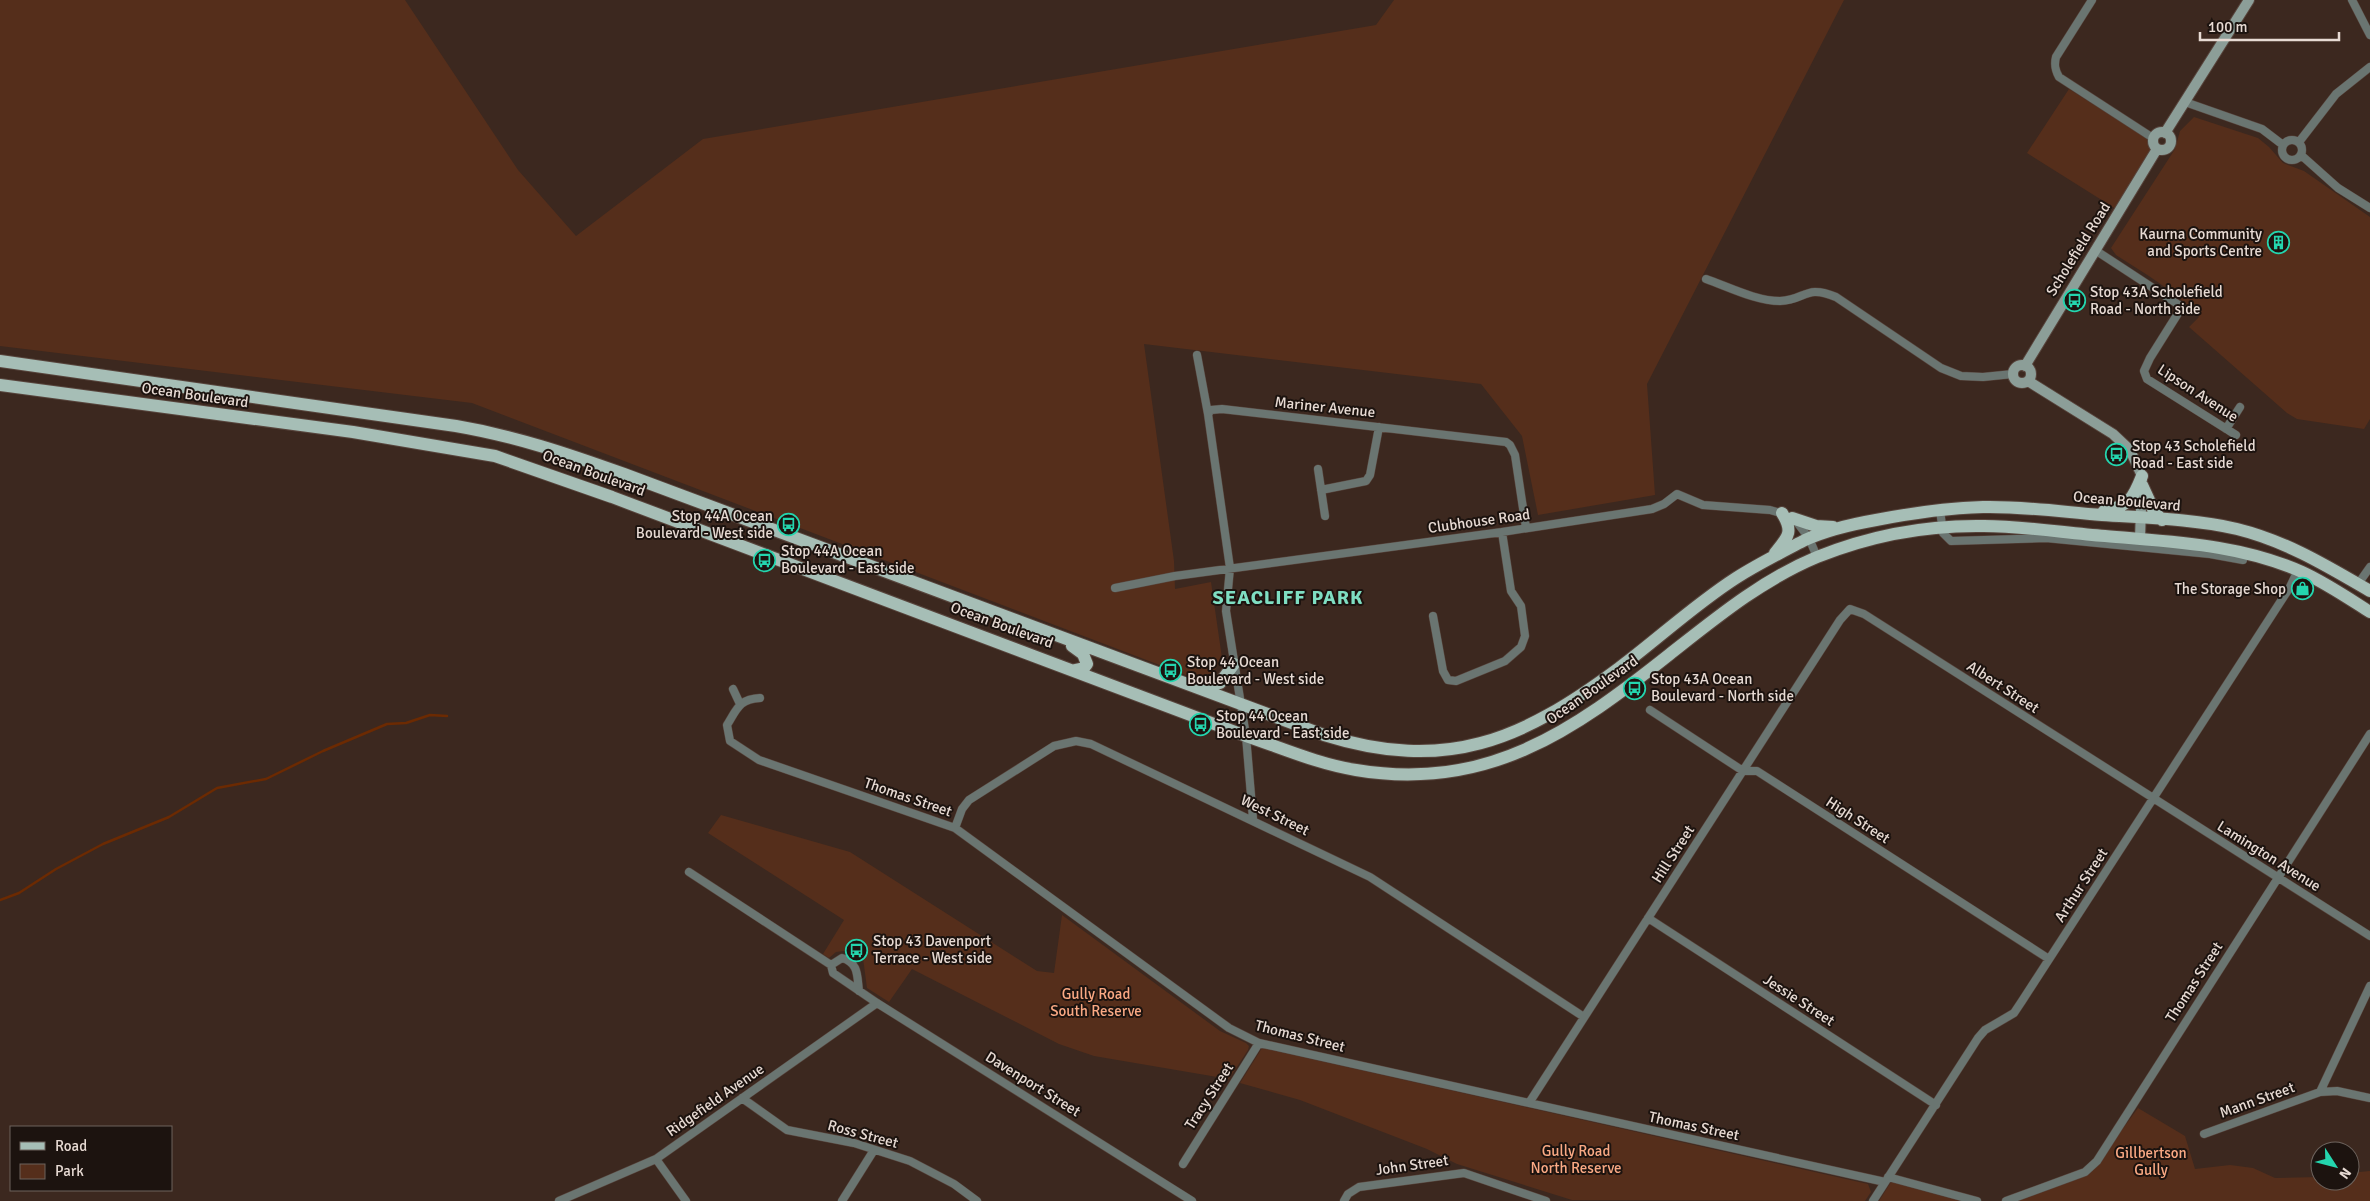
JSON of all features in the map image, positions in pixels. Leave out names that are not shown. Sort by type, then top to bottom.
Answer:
[{"type":"main road","name":"Ocean Boulevard","points":[[0,361],[502,434],[539,444],[624,474],[1240,705],[1349,743],[1394,752],[1422,753],[1458,748],[1520,731],[1581,695],[1700,603],[1736,578],[1809,538],[1848,526],[1924,511],[1986,507],[2142,518],[2236,529],[2285,544],[2370,591]]},
{"type":"main road","name":"Ocean Boulevard","points":[[0,385],[353,432],[495,456],[612,497],[1246,736],[1318,761],[1354,770],[1390,774],[1425,774],[1461,770],[1494,762],[1526,751],[1593,713],[1749,592],[1817,557],[1853,544],[1888,535],[1941,527],[1985,526],[2140,539],[2228,549],[2298,570],[2370,612]]},
{"type":"main road","points":[[2087,514],[2120,508],[2135,494],[2142,481]]},
{"type":"main road","points":[[2142,481],[2154,511],[2162,520]]},
{"type":"main road","points":[[1787,516],[1816,526],[1848,526]]},
{"type":"main road","points":[[1771,559],[1789,532],[1787,516]]},
{"type":"main road","points":[[1050,634],[1072,646],[1086,659],[1087,664],[1084,668],[1075,670]]},
{"type":"main road","points":[[1170,678],[1212,686],[1220,683],[1234,664]]},
{"type":"street","points":[[2092,0],[2056,57],[2054,64],[2056,74],[2153,138]]},
{"type":"street","points":[[2166,133],[2249,0]]},
{"type":"street","points":[[2352,0],[2370,34]]},
{"type":"street","points":[[2298,142],[2336,94],[2370,67]]},
{"type":"street","points":[[2186,102],[2262,130],[2283,145]]},
{"type":"street","points":[[2166,133],[2170,138],[2169,146],[2164,150],[2157,149],[2153,144],[2153,138],[2157,134],[2166,133]]},
{"type":"street","points":[[2292,140],[2298,142],[2302,149],[2301,155],[2295,160],[2287,159],[2282,154],[2283,145],[2292,140]]},
{"type":"street","name":"Scholefield Road","points":[[2025,366],[2157,149]]},
{"type":"street","points":[[2301,155],[2338,188],[2370,208]]},
{"type":"street","name":"Lipson Avenue","points":[[2096,250],[2182,307],[2150,358],[2144,371],[2146,379],[2236,435]]},
{"type":"street","points":[[1706,278],[1752,295],[1782,301],[1820,291],[1836,297],[1941,368],[1961,376],[1982,378],[2013,374]]},
{"type":"street","points":[[1197,355],[1208,414],[1230,568],[1226,611],[1246,736],[1253,819]]},
{"type":"street","points":[[2013,374],[2018,366],[2025,366],[2030,371],[2028,381]]},
{"type":"street","points":[[2013,374],[2017,382],[2028,381],[2124,442],[2130,450],[2142,481],[2140,539]]},
{"type":"street","points":[[2226,428],[2240,406]]},
{"type":"street","name":"Mariner Avenue","points":[[1208,414],[1211,410],[1222,409],[1506,442],[1510,445],[1515,455],[1526,528]]},
{"type":"street","points":[[1321,490],[1366,481],[1370,475],[1379,427]]},
{"type":"street","points":[[1318,469],[1325,516]]},
{"type":"street","name":"Clubhouse Road","points":[[1115,588],[1230,568],[1502,532],[1652,509],[1664,504],[1677,494],[1702,505],[1770,510],[1787,516]]},
{"type":"street","points":[[1940,510],[1941,527],[1947,538],[1956,541],[2010,537],[2046,538],[2210,554],[2243,560]]},
{"type":"street","points":[[1787,516],[1799,524],[1809,538],[1817,557]]},
{"type":"street","points":[[1433,616],[1443,671],[1448,680],[1456,681],[1504,661],[1521,647],[1525,636],[1521,606],[1510,590],[1502,532]]},
{"type":"street","points":[[2358,584],[2370,567]]},
{"type":"street","name":"Arthur Street","points":[[1872,1201],[1978,1038],[1986,1030],[2014,1013],[2298,570]]},
{"type":"street","name":"Albert Street","points":[[1840,620],[1850,609],[1858,611],[2152,798]]},
{"type":"street","name":"Hill Street","points":[[1529,1103],[1840,620]]},
{"type":"street","points":[[733,689],[740,704],[748,698],[760,698]]},
{"type":"street","name":"Thomas Street","points":[[740,704],[727,725],[730,741],[759,760],[955,828],[1228,1028],[1260,1043],[1529,1103],[1887,1179],[1977,1201]]},
{"type":"street","name":"High Street","points":[[1650,710],[1743,771],[1757,771],[2049,959]]},
{"type":"street","name":"Thomas Street","points":[[2006,1201],[2085,1172],[2097,1161],[2370,734]]},
{"type":"street","name":"West Street","points":[[955,828],[962,809],[968,800],[1054,746],[1076,741],[1091,744],[1253,819],[1370,877],[1584,1017]]},
{"type":"street","name":"Lamington Avenue","points":[[2152,798],[2370,936]]},
{"type":"street","name":"Davenport Street","points":[[689,872],[831,965],[832,973],[859,991],[1183,1198],[1192,1201]]},
{"type":"street","name":"Jessie Street","points":[[1648,918],[1936,1105]]},
{"type":"street","points":[[831,965],[842,958],[851,961],[856,967],[859,991]]},
{"type":"street","points":[[2320,1092],[2370,986]]},
{"type":"street","name":"Ridgefield Avenue","points":[[558,1201],[656,1159],[877,1002]]},
{"type":"street","name":"Tracy Street","points":[[1182,1164],[1260,1043]]},
{"type":"street","name":"Mann Street","points":[[2204,1134],[2320,1092],[2337,1091],[2370,1098]]},
{"type":"street","name":"Ross Street","points":[[742,1098],[787,1130],[854,1143],[910,1161],[954,1184],[976,1201]]},
{"type":"street","points":[[842,1201],[874,1150]]},
{"type":"street","points":[[656,1159],[686,1201]]},
{"type":"street","name":"John Street","points":[[1344,1201],[1348,1194],[1359,1187],[1458,1172],[1546,1201]]},
{"type":"green space","points":[[0,0],[405,0],[518,170],[576,236],[703,139],[1376,25],[1394,0],[1844,0],[1647,384],[1655,495],[1538,515],[1522,436],[1481,384],[1144,344],[1174,561],[1175,589],[1211,582],[1222,658],[1213,673],[1191,677],[472,403],[0,346]]},
{"type":"green space","points":[[2069,89],[2150,140],[2153,149],[2116,209],[2027,153]]},
{"type":"green space","points":[[2194,117],[2258,138],[2283,163],[2304,171],[2370,217],[2370,419],[2364,429],[2297,419],[2287,413],[2189,327],[2199,317],[2190,308],[2160,283],[2116,255],[2111,248],[2175,149],[2180,131]]},
{"type":"green space","name":"Gully Road South Reserve","points":[[721,815],[850,852],[1037,971],[1054,973],[1062,915],[1220,1031],[1246,1043],[1249,1046],[1248,1050],[1229,1079],[1094,1056],[1059,1044],[912,969],[889,1002],[867,988],[863,958],[851,950],[836,952],[829,958],[823,954],[844,920],[708,833]]},
{"type":"green space","name":"Gully Road North Reserve","points":[[1262,1048],[1868,1184],[1871,1192],[1865,1201],[1572,1200],[1457,1164],[1427,1149],[1300,1100],[1240,1083]]},
{"type":"green space","name":"Gillbertson Gully","points":[[2138,1108],[2185,1136],[2195,1169],[2230,1165],[2253,1168],[2275,1178],[2310,1177],[2310,1191],[2360,1191],[2360,1172],[2370,1171],[2370,1201],[2017,1201],[2091,1172]]},
{"type":"green space","points":[[1891,1182],[1960,1201],[1879,1201]]},
{"type":"waterway","points":[[0,900],[19,893],[56,869],[103,844],[169,817],[217,788],[266,779],[323,751],[387,724],[406,723],[430,715],[447,716]]},
{"type":"place","name":"Kaurna Community and Sports Centre","points":[[2278,243]]},
{"type":"place","name":"Stop 43A Scholefield Road - North side","points":[[2074,301]]},
{"type":"place","name":"Stop 43 Scholefield Road - East side","points":[[2116,455]]},
{"type":"place","name":"Stop 44A Ocean Boulevard - West side","points":[[789,525]]},
{"type":"place","name":"Stop 44A Ocean Boulevard - East side","points":[[765,560]]},
{"type":"place","name":"The Storage Shop","points":[[2302,589]]},
{"type":"place","name":"Stop 44 Ocean Boulevard - West side","points":[[1171,671]]},
{"type":"place","name":"Stop 43A Ocean Boulevard - North side","points":[[1635,688]]},
{"type":"place","name":"Stop 44 Ocean Boulevard - East side","points":[[1200,725]]},
{"type":"place","name":"Stop 43 Davenport Terrace - West side","points":[[857,950]]},
{"type":"district","name":"SEACLIFF PARK","points":[[1288,597]]}]
